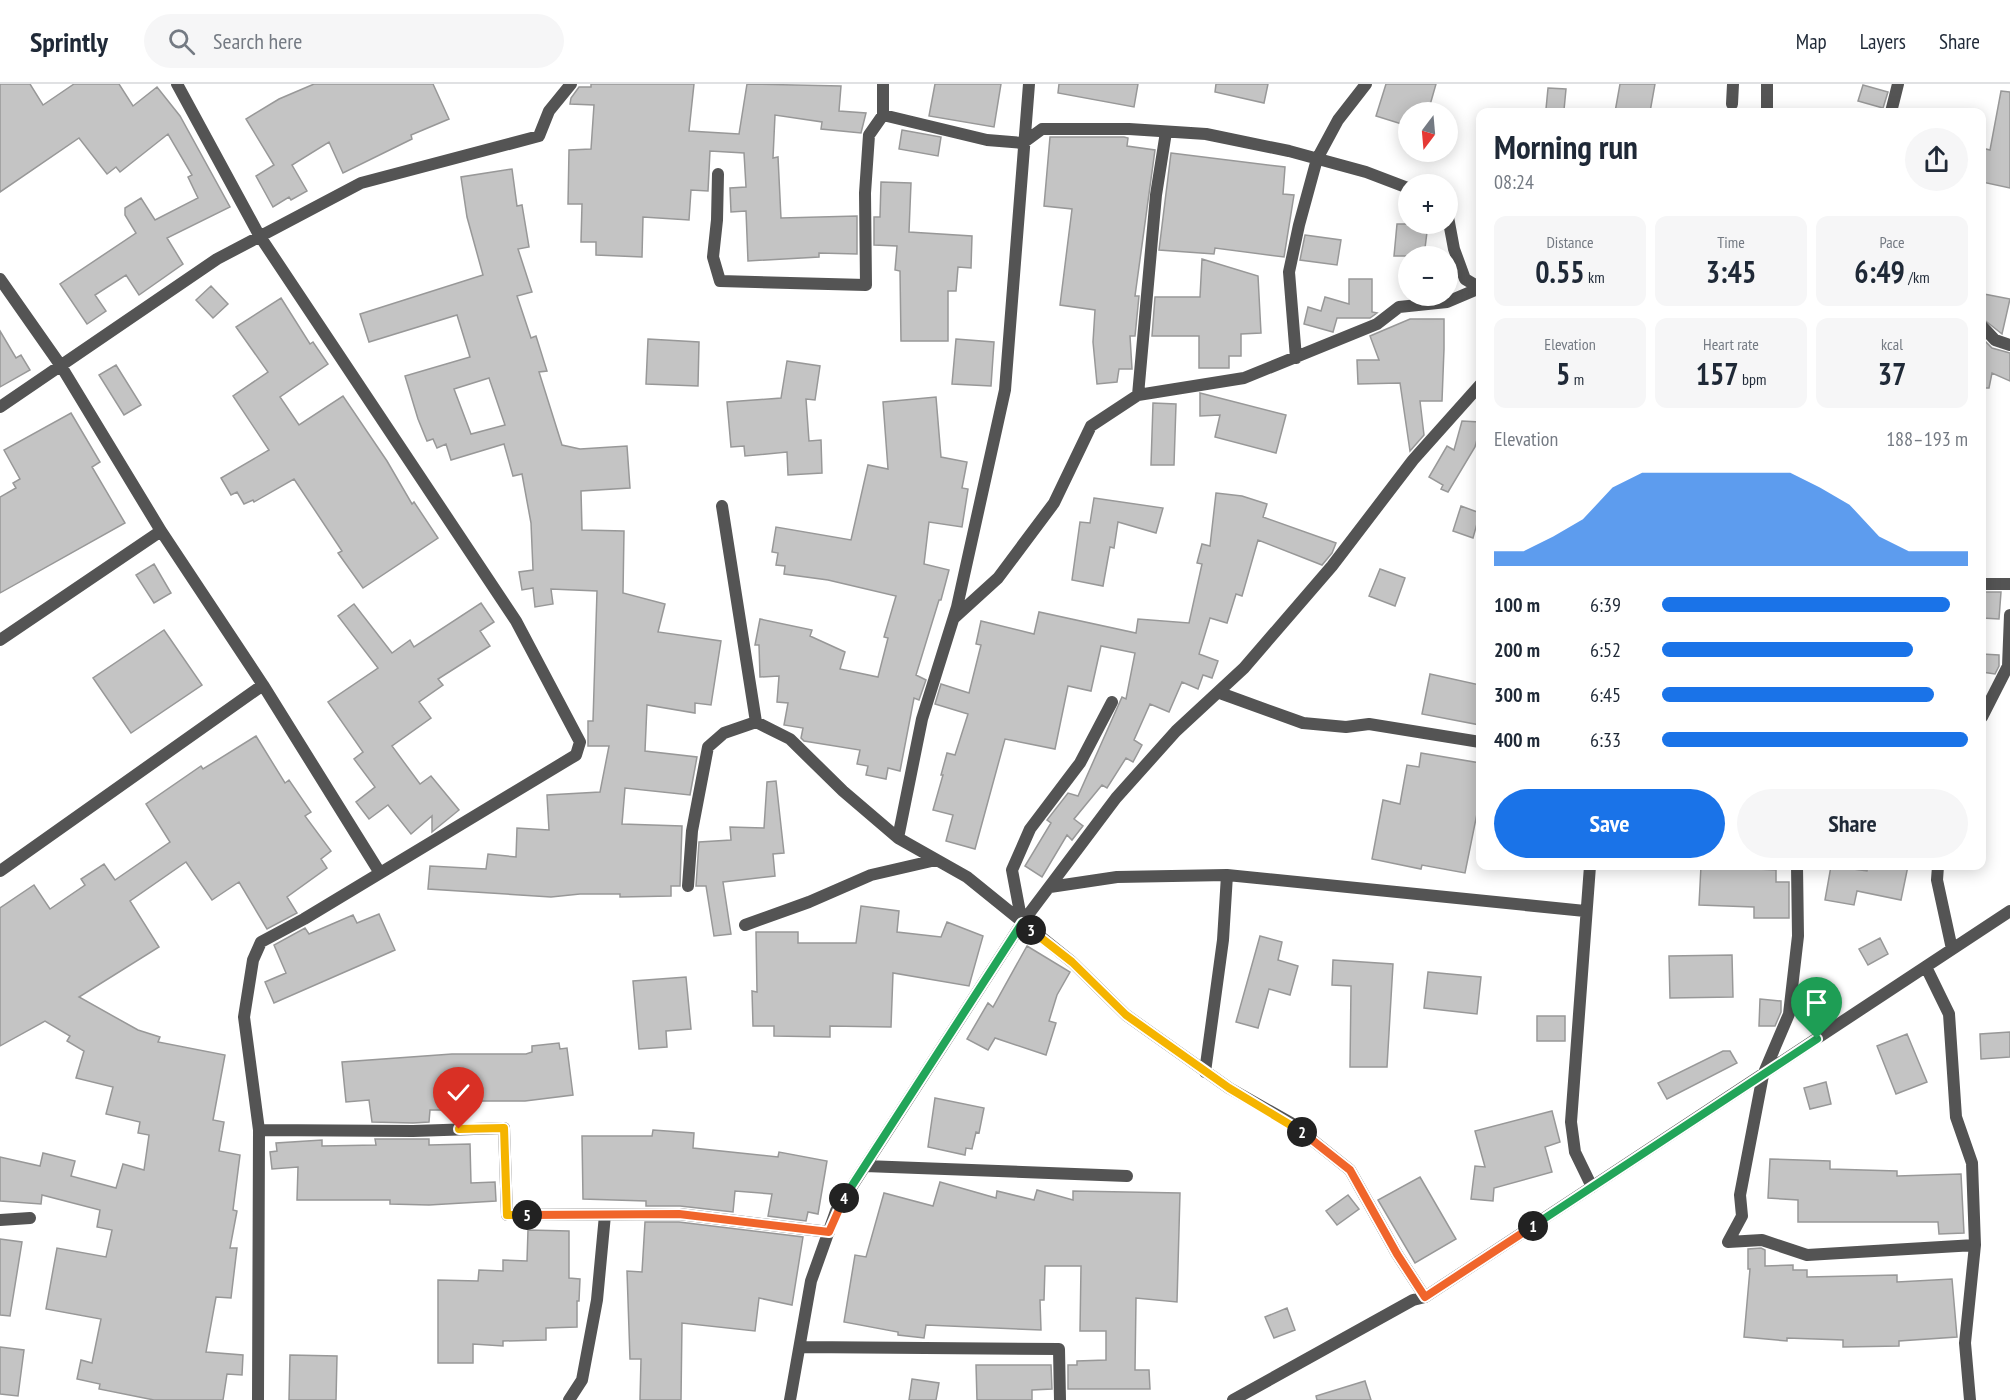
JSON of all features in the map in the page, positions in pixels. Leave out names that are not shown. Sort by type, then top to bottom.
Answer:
[{"type":"street","points":[[177,84],[259,235],[516,621],[580,742],[576,755],[261,942],[253,960],[244,1017],[259,1130],[258,1400]]},
{"type":"street","points":[[0,407],[217,259],[361,183],[539,136],[549,111],[570,84]]},
{"type":"street","points":[[718,174],[713,257],[720,281],[866,285],[865,193],[869,135],[884,115],[883,84]]},
{"type":"street","points":[[898,838],[922,719],[953,619],[1005,390],[1029,84]]},
{"type":"street","points":[[1296,358],[1289,272],[1317,159],[1338,120],[1366,84]]},
{"type":"street","points":[[1732,104],[1733,84]]},
{"type":"street","points":[[1767,84],[1767,108]]},
{"type":"street","points":[[1892,108],[1898,84]]},
{"type":"street","points":[[884,115],[987,140],[1023,143],[1042,129],[1206,134],[1317,159],[1366,172],[1398,184]]},
{"type":"street","points":[[1138,395],[1156,195],[1166,132]]},
{"type":"street","points":[[1451,234],[1465,279],[1476,286]]},
{"type":"street","points":[[0,279],[61,366],[161,531],[263,685],[380,873]]},
{"type":"street","points":[[953,619],[998,578],[1054,503],[1091,426],[1138,395],[1244,378],[1377,324],[1399,306],[1447,302],[1476,290]]},
{"type":"street","points":[[1986,330],[1995,340],[2010,345]]},
{"type":"street","points":[[790,1400],[811,1281],[836,1211],[1022,923],[1116,798],[1176,731],[1220,693],[1332,566],[1413,460],[1476,389]]},
{"type":"street","points":[[722,506],[756,722]]},
{"type":"street","points":[[0,640],[161,531]]},
{"type":"street","points":[[1986,584],[2010,584]]},
{"type":"street","points":[[1986,709],[2008,666],[2010,615]]},
{"type":"street","points":[[0,871],[263,685]]},
{"type":"street","points":[[1220,693],[1303,723],[1346,727],[1379,725],[1476,741]]},
{"type":"street","points":[[1022,923],[1012,870],[1030,829],[1080,763],[1112,702]]},
{"type":"street","points":[[688,886],[692,831],[708,747],[724,733],[756,722],[790,739],[843,791],[898,838],[967,877],[1072,962],[1126,1015],[1205,1072],[1291,1123],[1350,1170],[1397,1254],[1425,1297]]},
{"type":"street","points":[[745,925],[809,902],[871,875],[936,860]]},
{"type":"street","points":[[1590,870],[1571,1122],[1575,1152],[1592,1187]]},
{"type":"street","points":[[1797,870],[1798,936],[1789,1014],[1763,1075],[1740,1195],[1742,1216],[1728,1242],[1762,1240],[1807,1255],[1975,1245]]},
{"type":"street","points":[[1938,870],[1937,880],[1952,949]]},
{"type":"street","points":[[1050,886],[1117,877],[1227,875],[1585,910]]},
{"type":"street","points":[[1205,1072],[1223,940],[1227,875]]},
{"type":"street","points":[[1233,1400],[1413,1300],[1425,1297],[2010,911]]},
{"type":"street","points":[[1926,967],[1948,1014],[1956,1116],[1972,1163],[1975,1245],[1965,1343],[1970,1400]]},
{"type":"street","points":[[259,1130],[413,1131],[504,1128],[507,1215],[679,1214],[829,1232]]},
{"type":"street","points":[[865,1166],[1127,1176]]},
{"type":"street","points":[[569,1400],[582,1380],[597,1300],[605,1215]]},
{"type":"street","points":[[0,1220],[30,1218]]},
{"type":"street","points":[[801,1347],[1059,1349],[1060,1400]]},
{"type":"building","points":[[0,84],[30,84],[43,105],[74,84],[119,84],[133,106],[157,87],[180,116],[230,207],[167,238],[183,264],[139,295],[126,275],[95,295],[106,311],[87,324],[60,284],[136,233],[125,215],[125,208],[141,198],[155,220],[198,198],[188,177],[192,175],[168,134],[120,172],[116,167],[107,174],[79,138],[0,192]]},
{"type":"building","points":[[314,84],[433,84],[449,119],[411,135],[412,139],[343,173],[329,142],[292,165],[307,191],[291,200],[289,197],[273,207],[256,176],[274,165],[246,119],[279,99]]},
{"type":"building","points":[[591,84],[694,84],[689,131],[739,134],[747,84],[841,86],[839,111],[866,113],[861,133],[821,129],[822,122],[775,115],[773,158],[778,157],[781,218],[857,216],[857,254],[819,253],[819,257],[748,261],[746,211],[731,212],[730,188],[746,187],[744,153],[710,151],[708,191],[691,190],[689,220],[643,217],[642,257],[596,255],[596,242],[581,242],[582,204],[568,204],[569,150],[591,149],[594,105],[570,104],[571,98],[579,87],[591,87]]},
{"type":"building","points":[[935,84],[1001,84],[994,127],[929,116]]},
{"type":"building","points":[[1059,84],[1138,84],[1134,107],[1058,93]]},
{"type":"building","points":[[1216,84],[1268,84],[1264,103],[1215,92]]},
{"type":"building","points":[[1386,84],[1436,84],[1431,102],[1398,102],[1398,123],[1376,116]]},
{"type":"building","points":[[1620,84],[1655,84],[1651,108],[1616,108]]},
{"type":"building","points":[[1863,85],[1888,92],[1883,108],[1858,101]]},
{"type":"building","points":[[1548,88],[1566,89],[1564,108],[1546,108]]},
{"type":"building","points":[[2001,91],[2010,92],[2010,188],[1986,183],[1986,149],[1990,150]]},
{"type":"building","points":[[902,130],[941,137],[938,156],[899,149]]},
{"type":"building","points":[[1050,137],[1124,137],[1128,138],[1127,146],[1155,150],[1135,296],[1139,296],[1135,336],[1130,336],[1132,369],[1119,369],[1117,382],[1097,384],[1093,342],[1095,310],[1060,305],[1072,209],[1044,206]]},
{"type":"building","points":[[1171,153],[1285,167],[1283,194],[1294,195],[1284,257],[1215,248],[1214,254],[1159,250]]},
{"type":"building","points":[[512,169],[517,206],[522,205],[529,247],[518,249],[532,292],[517,296],[531,338],[536,336],[547,371],[539,372],[562,445],[580,449],[627,446],[630,488],[581,491],[582,530],[624,531],[623,593],[665,604],[658,632],[721,641],[711,705],[695,703],[695,713],[647,705],[645,751],[697,757],[690,795],[625,788],[622,824],[682,826],[680,886],[671,886],[671,896],[620,897],[620,894],[580,894],[551,897],[428,889],[430,866],[486,869],[488,854],[516,857],[517,828],[549,830],[547,795],[600,792],[609,746],[588,746],[588,721],[593,721],[597,591],[551,589],[553,604],[535,607],[533,588],[522,590],[519,572],[533,570],[531,523],[522,474],[513,476],[504,444],[451,460],[446,444],[437,448],[433,439],[427,441],[418,419],[405,376],[470,357],[457,315],[369,342],[360,314],[483,275],[467,217],[461,177]],"holes":[[[489,378],[505,425],[471,434],[454,389]]]},
{"type":"building","points":[[881,182],[911,183],[909,232],[972,236],[971,268],[958,267],[956,291],[948,291],[948,341],[901,341],[900,271],[895,270],[897,246],[874,245],[874,217],[880,217]]},
{"type":"building","points":[[1397,224],[1398,234],[1427,234],[1425,246],[1398,246],[1398,256],[1394,256]]},
{"type":"building","points":[[1305,235],[1341,240],[1337,265],[1300,260]]},
{"type":"building","points":[[1202,259],[1258,276],[1261,333],[1241,334],[1241,356],[1229,356],[1229,368],[1199,368],[1199,336],[1152,336],[1155,297],[1200,297]]},
{"type":"building","points":[[1349,279],[1372,279],[1372,312],[1377,313],[1370,318],[1337,318],[1333,332],[1304,324],[1308,307],[1321,311],[1325,297],[1349,304]]},
{"type":"building","points":[[211,286],[228,304],[213,318],[196,300]]},
{"type":"building","points":[[1986,294],[2010,299],[2002,334],[1986,321]]},
{"type":"building","points":[[281,298],[310,344],[313,342],[328,364],[280,397],[299,425],[343,396],[387,461],[412,504],[414,502],[438,538],[363,588],[338,553],[342,551],[294,479],[254,502],[253,500],[244,504],[237,492],[231,495],[221,478],[269,450],[233,396],[268,372],[236,327]]},
{"type":"building","points":[[1410,319],[1444,319],[1444,349],[1442,401],[1420,401],[1424,435],[1410,451],[1400,383],[1358,384],[1357,360],[1379,360],[1370,336]]},
{"type":"building","points":[[0,331],[16,358],[21,355],[30,370],[0,387]]},
{"type":"building","points":[[648,339],[699,342],[698,386],[646,384]]},
{"type":"building","points":[[956,339],[994,342],[991,386],[952,384]]},
{"type":"building","points":[[1986,342],[1992,348],[2010,353],[2010,381],[1992,373],[1989,388],[1986,388]]},
{"type":"building","points":[[787,361],[820,366],[815,400],[806,399],[809,441],[821,440],[822,473],[788,475],[787,452],[745,456],[744,446],[731,447],[727,402],[781,398]]},
{"type":"building","points":[[116,365],[141,405],[124,415],[99,375]]},
{"type":"building","points":[[1200,393],[1286,415],[1276,453],[1215,437],[1220,415],[1200,416]]},
{"type":"building","points":[[936,397],[941,457],[967,462],[962,488],[968,489],[962,527],[929,522],[924,564],[949,570],[916,675],[926,680],[919,700],[914,698],[900,771],[888,768],[886,779],[866,775],[868,766],[857,764],[860,750],[804,741],[801,738],[803,728],[784,725],[788,703],[777,702],[779,676],[760,677],[759,645],[755,645],[760,619],[812,630],[810,636],[845,652],[840,669],[878,677],[888,638],[884,637],[896,596],[828,580],[784,574],[785,566],[776,565],[778,553],[772,552],[776,527],[851,540],[868,465],[888,469],[883,402]]},
{"type":"building","points":[[1153,403],[1176,404],[1174,465],[1151,465]]},
{"type":"building","points":[[71,413],[100,462],[92,467],[125,523],[0,593],[0,497],[16,488],[13,483],[20,479],[4,450]]},
{"type":"building","points":[[1462,421],[1476,422],[1475,447],[1448,492],[1441,489],[1443,485],[1429,477],[1447,446],[1454,450]]},
{"type":"building","points":[[1216,493],[1242,496],[1267,504],[1263,517],[1336,543],[1332,553],[1322,565],[1258,540],[1242,596],[1236,594],[1227,623],[1210,618],[1199,654],[1218,661],[1212,678],[1203,675],[1198,689],[1182,682],[1169,712],[1150,704],[1134,740],[1142,745],[1133,762],[1126,758],[1107,788],[1102,785],[1074,819],[1083,826],[1072,840],[1067,835],[1042,877],[1025,866],[1051,823],[1047,820],[1068,793],[1078,796],[1122,697],[1126,699],[1135,653],[1101,646],[1091,691],[1068,686],[1055,749],[1005,739],[975,849],[946,841],[953,815],[933,810],[947,753],[955,755],[968,714],[935,704],[941,684],[969,693],[981,645],[976,644],[981,621],[1034,634],[1039,612],[1136,633],[1138,619],[1189,623],[1202,564],[1197,563],[1202,544],[1210,546]]},
{"type":"building","points":[[1094,498],[1163,508],[1156,533],[1118,522],[1114,548],[1110,547],[1103,586],[1072,580],[1080,522],[1090,523]]},
{"type":"building","points":[[1461,506],[1476,512],[1473,538],[1453,531]]},
{"type":"building","points":[[154,564],[171,593],[154,603],[136,575]]},
{"type":"building","points":[[1380,569],[1405,578],[1395,606],[1369,596]]},
{"type":"building","points":[[1986,592],[2001,592],[1999,619],[1986,618]]},
{"type":"building","points":[[481,603],[494,622],[480,631],[490,646],[438,679],[443,685],[419,702],[431,718],[392,746],[420,784],[431,776],[459,810],[432,832],[432,816],[411,834],[388,805],[369,819],[356,802],[375,787],[354,759],[363,752],[328,702],[378,668],[338,616],[354,604],[392,653],[410,640],[414,647]]},
{"type":"building","points":[[164,630],[202,685],[131,733],[93,678]]},
{"type":"building","points":[[1986,654],[1999,655],[1999,666],[1995,674],[1986,673]]},
{"type":"building","points":[[1430,674],[1476,684],[1476,724],[1422,714]]},
{"type":"building","points":[[256,736],[285,783],[289,780],[311,812],[305,816],[331,851],[321,859],[327,868],[287,897],[297,913],[267,929],[239,882],[212,900],[186,862],[130,901],[159,947],[79,997],[138,1030],[160,1037],[158,1042],[225,1055],[213,1120],[224,1122],[219,1151],[240,1155],[233,1210],[237,1211],[230,1248],[237,1248],[231,1298],[216,1297],[206,1352],[243,1355],[242,1375],[227,1374],[223,1400],[154,1400],[99,1389],[100,1384],[77,1379],[81,1360],[92,1363],[101,1319],[46,1309],[57,1248],[106,1257],[112,1230],[97,1227],[100,1210],[42,1195],[41,1204],[0,1201],[0,1157],[40,1166],[43,1153],[75,1161],[71,1176],[116,1188],[123,1164],[144,1170],[149,1135],[138,1133],[140,1122],[106,1114],[113,1087],[76,1078],[84,1051],[67,1041],[70,1036],[45,1021],[0,1046],[0,908],[34,885],[50,909],[85,885],[81,879],[104,864],[115,880],[170,842],[146,804],[201,766],[203,769]]},
{"type":"building","points":[[1421,753],[1476,762],[1476,819],[1465,873],[1422,865],[1421,869],[1372,859],[1383,800],[1400,804],[1407,765],[1419,767]]},
{"type":"building","points":[[776,781],[784,853],[773,854],[775,876],[723,882],[731,934],[714,936],[706,886],[696,886],[699,842],[731,840],[730,827],[764,828],[767,782]]},
{"type":"building","points":[[1701,870],[1776,870],[1776,882],[1789,882],[1789,918],[1754,918],[1754,907],[1699,905]]},
{"type":"building","points":[[1830,870],[1907,870],[1901,900],[1857,891],[1854,905],[1825,900]]},
{"type":"building","points":[[861,906],[899,911],[897,932],[941,937],[947,922],[983,936],[969,986],[893,973],[891,1027],[830,1026],[830,1037],[774,1036],[774,1026],[753,1026],[752,991],[757,992],[756,932],[798,932],[798,943],[856,943]]},
{"type":"building","points":[[379,914],[395,950],[274,1003],[265,982],[286,973],[274,945],[305,928],[309,934],[353,915],[357,923]]},
{"type":"building","points":[[1260,936],[1282,942],[1278,960],[1298,966],[1290,995],[1269,989],[1258,1028],[1236,1022]]},
{"type":"building","points":[[1880,938],[1888,954],[1868,965],[1859,949]]},
{"type":"building","points":[[1027,946],[1070,972],[1057,995],[1049,1021],[1056,1023],[1046,1055],[995,1038],[988,1050],[967,1039],[988,1003],[993,1007]]},
{"type":"building","points":[[1732,955],[1733,997],[1670,998],[1669,956]]},
{"type":"building","points":[[1333,960],[1393,964],[1387,1067],[1350,1067],[1351,986],[1332,985]]},
{"type":"building","points":[[1428,972],[1481,977],[1477,1014],[1424,1008]]},
{"type":"building","points":[[686,977],[691,1029],[666,1031],[667,1047],[639,1049],[633,981]]},
{"type":"building","points":[[1760,999],[1781,1001],[1781,1012],[1775,1026],[1759,1026]]},
{"type":"building","points":[[1537,1016],[1565,1016],[1565,1041],[1537,1041]]},
{"type":"building","points":[[2010,1032],[2010,1057],[1981,1059],[1980,1034]]},
{"type":"building","points":[[1907,1034],[1927,1082],[1896,1094],[1877,1046]]},
{"type":"building","points":[[559,1043],[560,1049],[567,1048],[573,1095],[525,1101],[451,1101],[451,1110],[430,1110],[429,1122],[413,1123],[372,1122],[369,1100],[346,1102],[342,1062],[452,1054],[526,1054],[532,1052],[532,1046]]},
{"type":"building","points":[[1723,1051],[1730,1051],[1737,1063],[1667,1099],[1658,1083]]},
{"type":"building","points":[[1826,1082],[1831,1104],[1810,1109],[1804,1088]]},
{"type":"building","points":[[935,1098],[984,1108],[979,1133],[976,1132],[972,1149],[966,1148],[965,1155],[928,1147]]},
{"type":"building","points":[[1552,1111],[1560,1142],[1545,1147],[1552,1172],[1494,1188],[1493,1201],[1471,1199],[1475,1166],[1485,1167],[1475,1131]]},
{"type":"building","points":[[653,1130],[694,1133],[693,1148],[778,1157],[779,1152],[827,1161],[818,1214],[808,1212],[806,1221],[768,1216],[772,1194],[735,1191],[733,1212],[680,1206],[646,1206],[646,1201],[583,1199],[582,1136],[652,1136]]},
{"type":"building","points":[[375,1139],[429,1139],[429,1145],[470,1144],[471,1183],[495,1182],[496,1201],[429,1205],[390,1204],[390,1200],[297,1200],[298,1167],[272,1169],[270,1152],[277,1151],[276,1143],[322,1140],[322,1146],[376,1145]]},
{"type":"building","points":[[1770,1159],[1830,1161],[1830,1169],[1897,1171],[1897,1176],[1961,1174],[1964,1233],[1939,1234],[1938,1222],[1798,1222],[1798,1200],[1768,1198]]},
{"type":"building","points":[[1420,1177],[1456,1239],[1415,1263],[1378,1200]]},
{"type":"building","points":[[940,1182],[996,1198],[997,1191],[1034,1200],[1037,1190],[1073,1200],[1073,1191],[1180,1193],[1177,1302],[1136,1298],[1135,1370],[1149,1370],[1150,1389],[1068,1389],[1068,1365],[1077,1365],[1077,1361],[1106,1360],[1106,1331],[1080,1331],[1081,1266],[1045,1266],[1044,1300],[1040,1300],[1041,1330],[926,1325],[924,1338],[898,1335],[898,1332],[844,1322],[855,1255],[866,1257],[884,1193],[933,1206]]},
{"type":"building","points":[[1348,1195],[1359,1209],[1337,1225],[1326,1211]]},
{"type":"building","points":[[645,1222],[679,1222],[803,1237],[792,1305],[759,1298],[755,1331],[682,1323],[681,1400],[640,1400],[641,1359],[630,1359],[627,1271],[642,1272]]},
{"type":"building","points":[[528,1230],[569,1231],[569,1278],[580,1279],[577,1327],[546,1328],[546,1340],[503,1341],[503,1346],[473,1344],[473,1363],[438,1363],[438,1280],[478,1281],[479,1270],[503,1271],[503,1260],[527,1261]]},
{"type":"building","points":[[0,1239],[22,1242],[10,1316],[0,1315]]},
{"type":"building","points":[[1748,1249],[1765,1250],[1765,1266],[1793,1265],[1793,1270],[1807,1270],[1807,1277],[1897,1275],[1897,1282],[1952,1279],[1957,1337],[1899,1341],[1899,1346],[1843,1347],[1843,1340],[1787,1338],[1787,1341],[1744,1337],[1750,1269],[1748,1269]]},
{"type":"building","points":[[1287,1308],[1295,1330],[1274,1338],[1265,1317]]},
{"type":"building","points":[[0,1347],[24,1350],[18,1396],[0,1394]]},
{"type":"building","points":[[290,1355],[337,1356],[336,1400],[289,1400]]},
{"type":"building","points":[[976,1365],[1051,1365],[1052,1389],[1032,1390],[1032,1400],[977,1400]]},
{"type":"building","points":[[912,1379],[939,1383],[936,1400],[909,1400]]},
{"type":"building","points":[[1365,1381],[1371,1400],[1317,1400],[1316,1396]]},
{"type":"route","points":[[459,1129],[504,1128],[507,1215],[679,1214],[829,1232],[836,1211],[1022,923],[1072,962],[1126,1015],[1229,1088],[1291,1123],[1350,1170],[1397,1254],[1425,1297],[1817,1039]]}]
